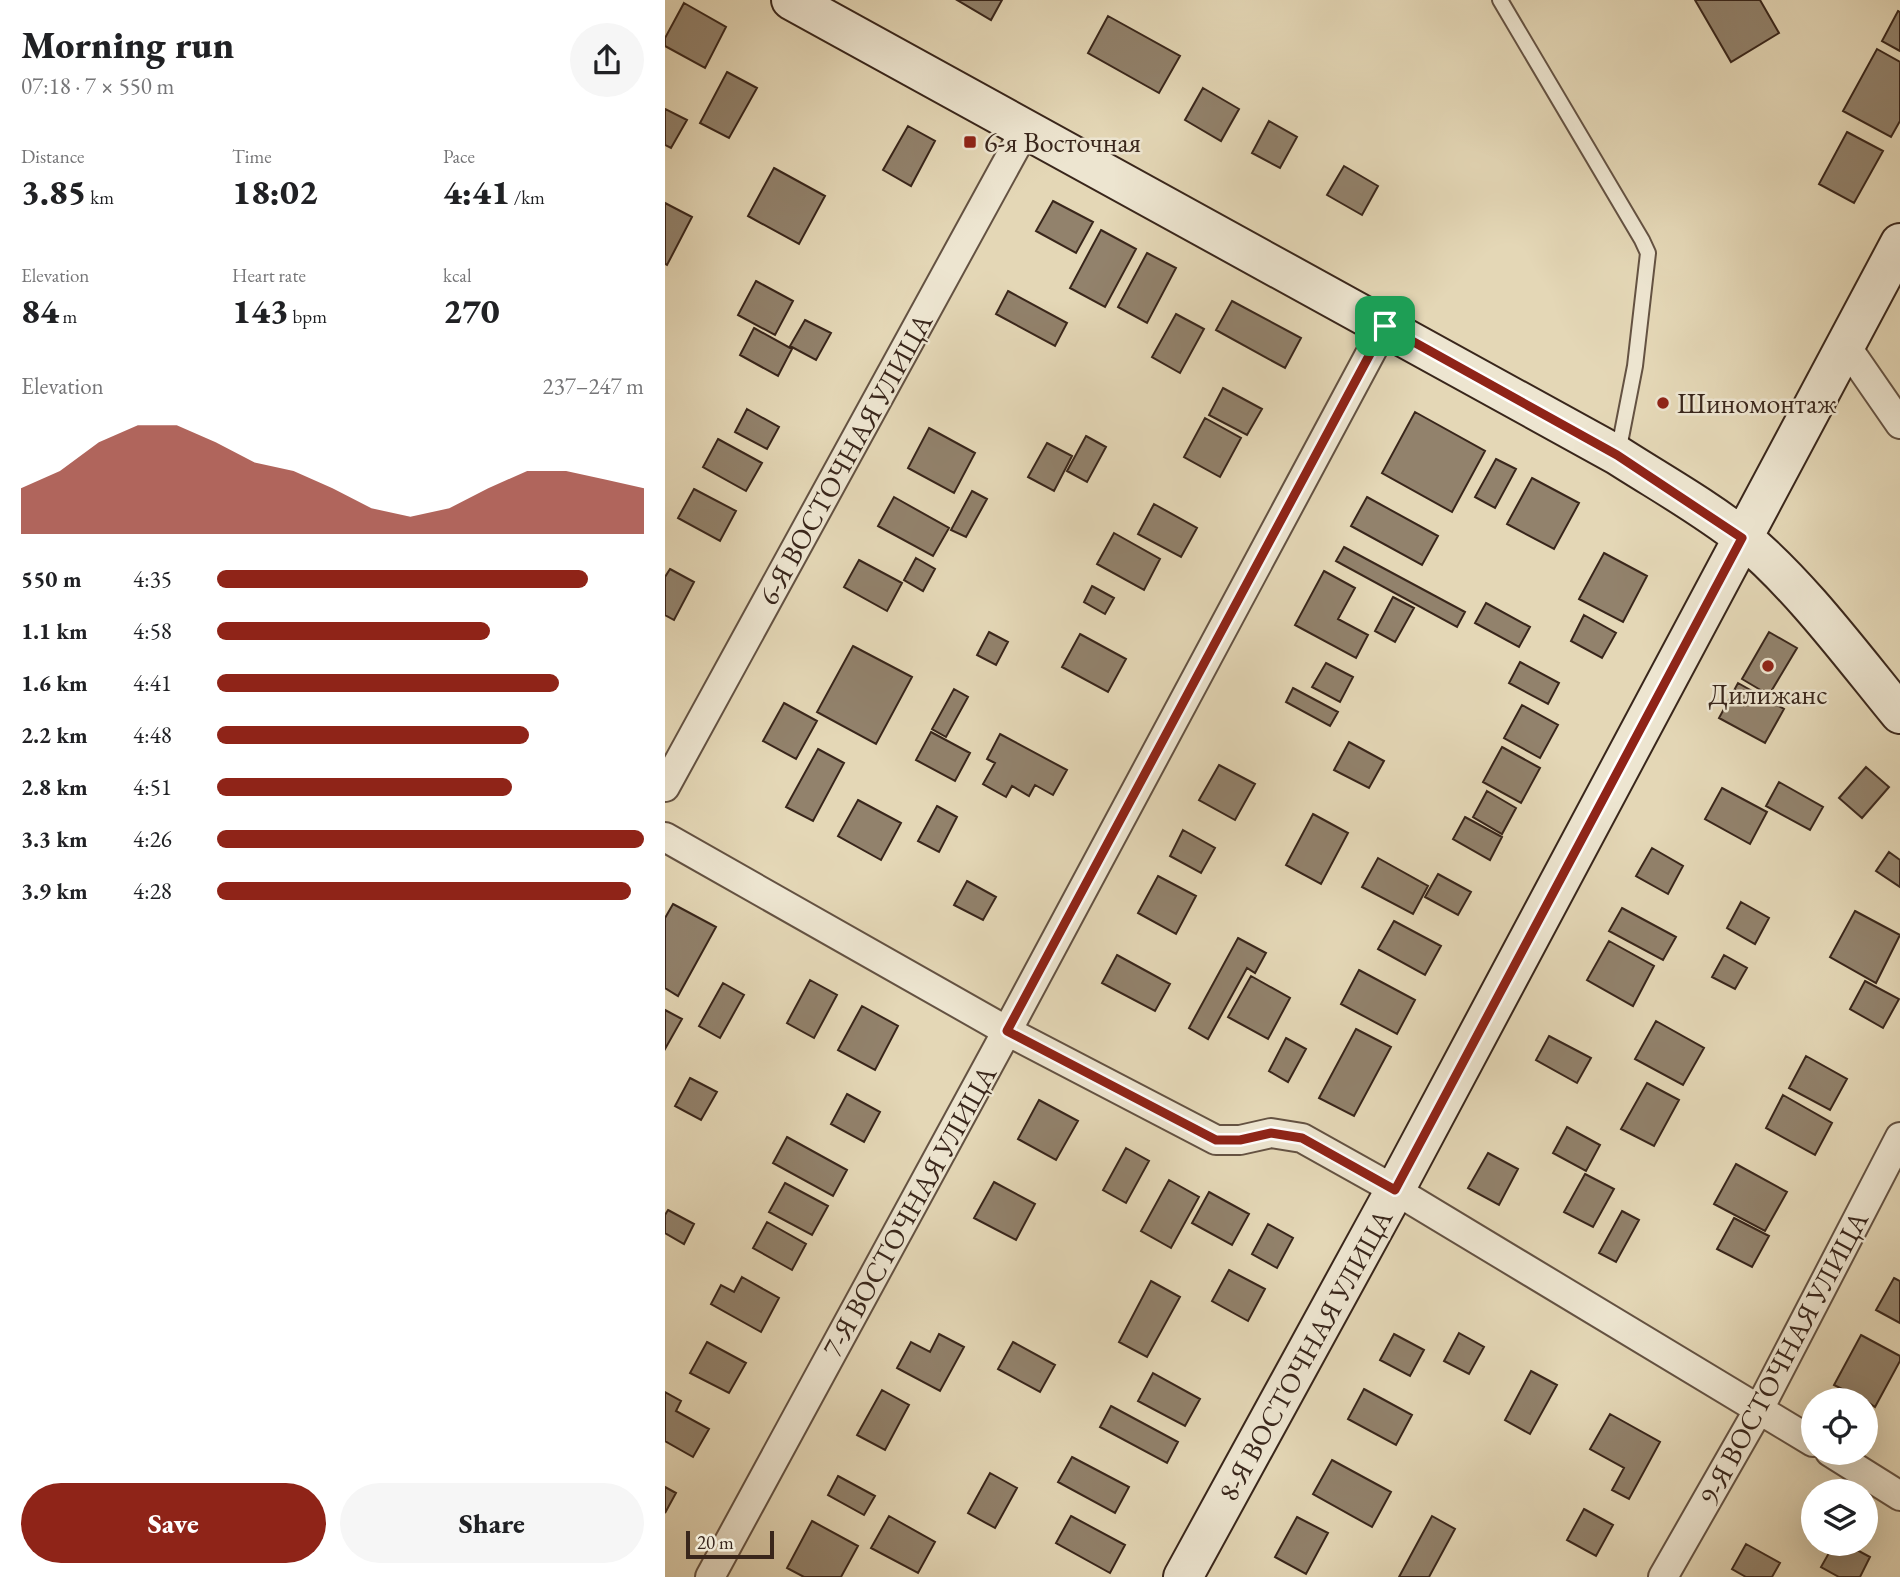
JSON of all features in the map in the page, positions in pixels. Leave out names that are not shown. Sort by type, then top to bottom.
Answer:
[{"type":"main road","points":[[791,0],[1617,455],[1742,538],[1779,573],[1900,714]]},
{"type":"main road","name":"8-Я ВОСТОЧНАЯ УЛИЦА","points":[[1184,1577],[1395,1190],[1900,243]]},
{"type":"street","name":"6-Я ВОСТОЧНАЯ УЛИЦА","points":[[665,787],[1025,130]]},
{"type":"street","name":"7-Я ВОСТОЧНАЯ УЛИЦА","points":[[710,1577],[1007,1031],[1385,326]]},
{"type":"street","points":[[1846,346],[1897,417]]},
{"type":"street","points":[[665,837],[1007,1031],[1216,1140],[1240,1140],[1271,1133],[1302,1138],[1395,1190],[1801,1435]]},
{"type":"street","name":"9-Я ВОСТОЧНАЯ УЛИЦА","points":[[1663,1577],[1759,1409],[1900,1137]]},
{"type":"street","points":[[1850,1465],[1900,1496]]},
{"type":"lane","points":[[1500,0],[1648,253],[1635,366],[1617,455]]},
{"type":"building","points":[[957,0],[1002,0],[991,20]]},
{"type":"building","points":[[1695,0],[1760,0],[1779,33],[1731,62]]},
{"type":"building","points":[[684,3],[726,27],[705,68],[665,46],[665,38]]},
{"type":"building","points":[[1898,11],[1900,12],[1900,51],[1882,41]]},
{"type":"building","points":[[1108,16],[1180,56],[1159,93],[1088,53]]},
{"type":"building","points":[[1877,49],[1900,62],[1900,121],[1891,137],[1843,111]]},
{"type":"building","points":[[727,72],[757,88],[729,138],[700,123]]},
{"type":"building","points":[[1203,88],[1239,109],[1221,141],[1185,120]]},
{"type":"building","points":[[665,109],[687,120],[671,148],[665,145]]},
{"type":"building","points":[[1269,121],[1297,137],[1280,168],[1252,153]]},
{"type":"building","points":[[908,126],[935,141],[911,186],[883,170]]},
{"type":"building","points":[[1847,132],[1883,151],[1854,203],[1819,184]]},
{"type":"building","points":[[1344,166],[1378,186],[1362,215],[1327,195]]},
{"type":"building","points":[[774,168],[825,196],[799,244],[748,216]]},
{"type":"building","points":[[1053,201],[1093,222],[1076,253],[1036,231]]},
{"type":"building","points":[[665,203],[692,217],[667,265],[665,264]]},
{"type":"building","points":[[1101,230],[1136,249],[1105,307],[1070,288]]},
{"type":"building","points":[[1147,253],[1176,268],[1147,323],[1118,307]]},
{"type":"building","points":[[756,281],[793,301],[775,335],[738,315]]},
{"type":"building","points":[[1008,291],[1067,323],[1055,346],[996,314]]},
{"type":"building","points":[[1232,301],[1301,338],[1285,368],[1216,330]]},
{"type":"building","points":[[1176,314],[1204,329],[1180,373],[1152,357]]},
{"type":"building","points":[[805,320],[831,333],[816,360],[790,346]]},
{"type":"building","points":[[754,328],[792,349],[778,376],[740,355]]},
{"type":"building","points":[[1223,388],[1262,409],[1247,435],[1209,415]]},
{"type":"building","points":[[747,409],[779,427],[767,449],[735,432]]},
{"type":"building","points":[[1415,412],[1485,451],[1452,512],[1382,473]]},
{"type":"building","points":[[1205,418],[1241,438],[1220,477],[1184,457]]},
{"type":"building","points":[[929,428],[975,453],[954,493],[908,468]]},
{"type":"building","points":[[1086,436],[1106,447],[1087,482],[1067,471]]},
{"type":"building","points":[[718,439],[762,463],[746,491],[703,467]]},
{"type":"building","points":[[1047,443],[1072,456],[1054,491],[1028,477]]},
{"type":"building","points":[[1496,459],[1516,469],[1495,508],[1475,497]]},
{"type":"building","points":[[1532,478],[1579,503],[1554,549],[1507,524]]},
{"type":"building","points":[[694,489],[736,511],[720,541],[678,518]]},
{"type":"building","points":[[972,491],[987,499],[966,537],[951,530]]},
{"type":"building","points":[[894,497],[949,528],[933,556],[878,526]]},
{"type":"building","points":[[1367,497],[1438,536],[1422,565],[1351,526]]},
{"type":"building","points":[[1154,504],[1197,528],[1181,557],[1138,534]]},
{"type":"building","points":[[1114,533],[1160,559],[1144,590],[1097,564]]},
{"type":"building","points":[[1344,547],[1465,612],[1457,627],[1336,561]]},
{"type":"building","points":[[1604,553],[1647,576],[1623,622],[1579,599]]},
{"type":"building","points":[[916,558],[935,569],[923,591],[904,580]]},
{"type":"building","points":[[859,560],[902,583],[887,611],[844,587]]},
{"type":"building","points":[[670,569],[694,582],[674,620],[665,615],[665,577]]},
{"type":"building","points":[[1324,571],[1355,588],[1338,619],[1368,635],[1356,658],[1295,625]]},
{"type":"building","points":[[1092,586],[1114,598],[1105,614],[1084,602]]},
{"type":"building","points":[[1393,597],[1414,608],[1395,642],[1375,631]]},
{"type":"building","points":[[1486,603],[1530,627],[1519,647],[1475,623]]},
{"type":"building","points":[[1584,615],[1616,633],[1602,658],[1571,641]]},
{"type":"building","points":[[989,632],[1008,642],[996,665],[977,655]]},
{"type":"building","points":[[1769,632],[1797,648],[1769,695],[1742,679]]},
{"type":"building","points":[[1080,634],[1126,659],[1108,692],[1062,667]]},
{"type":"building","points":[[853,646],[912,677],[876,744],[817,712]]},
{"type":"building","points":[[1520,662],[1559,683],[1548,704],[1509,683]]},
{"type":"building","points":[[1326,663],[1353,677],[1340,702],[1312,687]]},
{"type":"building","points":[[1738,683],[1784,709],[1765,743],[1719,718]]},
{"type":"building","points":[[1293,688],[1338,712],[1330,726],[1286,702]]},
{"type":"building","points":[[954,689],[968,697],[946,737],[932,729]]},
{"type":"building","points":[[784,703],[817,721],[796,759],[763,741]]},
{"type":"building","points":[[1522,705],[1558,725],[1540,758],[1504,738]]},
{"type":"building","points":[[931,732],[970,753],[955,781],[916,760]]},
{"type":"building","points":[[1000,734],[1067,770],[1053,795],[1035,785],[1029,796],[1012,786],[1006,797],[983,784],[995,763],[987,759]]},
{"type":"building","points":[[1349,742],[1384,761],[1369,788],[1334,770]]},
{"type":"building","points":[[1502,747],[1540,768],[1521,803],[1483,782]]},
{"type":"building","points":[[818,749],[844,763],[813,821],[786,807]]},
{"type":"building","points":[[1219,765],[1255,784],[1235,820],[1199,800]]},
{"type":"building","points":[[1866,767],[1889,787],[1862,818],[1839,798]]},
{"type":"building","points":[[1779,782],[1823,807],[1810,830],[1766,806]]},
{"type":"building","points":[[1722,788],[1767,812],[1750,844],[1705,819]]},
{"type":"building","points":[[1487,791],[1516,808],[1502,834],[1473,817]]},
{"type":"building","points":[[858,800],[901,823],[881,860],[838,836]]},
{"type":"building","points":[[937,806],[957,817],[939,852],[918,841]]},
{"type":"building","points":[[1313,814],[1348,833],[1321,884],[1286,865]]},
{"type":"building","points":[[1465,817],[1502,837],[1490,860],[1453,839]]},
{"type":"building","points":[[1183,830],[1215,848],[1201,873],[1170,856]]},
{"type":"building","points":[[1652,848],[1683,866],[1668,894],[1636,876]]},
{"type":"building","points":[[1889,852],[1900,860],[1900,887],[1876,871]]},
{"type":"building","points":[[1378,858],[1428,886],[1413,914],[1362,887]]},
{"type":"building","points":[[1438,874],[1471,892],[1458,915],[1425,897]]},
{"type":"building","points":[[1158,876],[1196,896],[1176,934],[1138,913]]},
{"type":"building","points":[[967,881],[996,897],[983,920],[954,905]]},
{"type":"building","points":[[1741,902],[1769,918],[1755,944],[1727,928]]},
{"type":"building","points":[[673,904],[716,927],[678,996],[665,988],[665,918]]},
{"type":"building","points":[[1622,908],[1676,937],[1663,960],[1609,931]]},
{"type":"building","points":[[1855,911],[1900,935],[1876,983],[1830,957]]},
{"type":"building","points":[[1394,921],[1441,946],[1425,975],[1378,949]]},
{"type":"building","points":[[1238,938],[1266,953],[1255,973],[1247,968],[1208,1039],[1189,1028]]},
{"type":"building","points":[[1609,941],[1654,966],[1633,1006],[1587,980]]},
{"type":"building","points":[[1117,955],[1170,984],[1155,1011],[1102,983]]},
{"type":"building","points":[[1724,955],[1747,968],[1735,989],[1712,977]]},
{"type":"building","points":[[1359,970],[1415,1000],[1397,1034],[1341,1004]]},
{"type":"building","points":[[1251,976],[1290,998],[1268,1039],[1228,1017]]},
{"type":"building","points":[[810,980],[837,995],[814,1038],[787,1023]]},
{"type":"building","points":[[1865,981],[1899,999],[1883,1028],[1850,1009]]},
{"type":"building","points":[[723,983],[744,995],[720,1038],[699,1026]]},
{"type":"building","points":[[862,1006],[898,1026],[875,1070],[838,1050]]},
{"type":"building","points":[[665,1010],[682,1019],[665,1049]]},
{"type":"building","points":[[1656,1021],[1704,1048],[1683,1085],[1635,1059]]},
{"type":"building","points":[[1356,1029],[1391,1047],[1354,1116],[1319,1098]]},
{"type":"building","points":[[1549,1036],[1591,1058],[1577,1083],[1536,1060]]},
{"type":"building","points":[[1286,1038],[1306,1049],[1288,1082],[1269,1071]]},
{"type":"building","points":[[1806,1056],[1847,1079],[1830,1110],[1789,1088]]},
{"type":"building","points":[[690,1078],[717,1092],[701,1120],[675,1106]]},
{"type":"building","points":[[1647,1083],[1679,1100],[1654,1146],[1621,1129]]},
{"type":"building","points":[[847,1094],[880,1112],[864,1142],[831,1124]]},
{"type":"building","points":[[1783,1095],[1832,1123],[1815,1155],[1766,1128]]},
{"type":"building","points":[[1039,1100],[1078,1121],[1056,1160],[1018,1139]]},
{"type":"building","points":[[1567,1127],[1600,1145],[1586,1171],[1553,1153]]},
{"type":"building","points":[[787,1137],[847,1170],[833,1196],[773,1163]]},
{"type":"building","points":[[1126,1148],[1149,1161],[1126,1203],[1103,1190]]},
{"type":"building","points":[[1488,1153],[1518,1169],[1499,1205],[1468,1188]]},
{"type":"building","points":[[1736,1164],[1787,1192],[1765,1231],[1714,1204]]},
{"type":"building","points":[[1585,1174],[1614,1189],[1593,1227],[1564,1212]]},
{"type":"building","points":[[1169,1180],[1199,1197],[1171,1248],[1141,1231]]},
{"type":"building","points":[[994,1182],[1035,1204],[1016,1240],[974,1218]]},
{"type":"building","points":[[785,1183],[828,1206],[812,1235],[769,1212]]},
{"type":"building","points":[[1209,1192],[1249,1214],[1232,1245],[1192,1223]]},
{"type":"building","points":[[668,1210],[694,1224],[684,1244],[665,1233],[665,1215]]},
{"type":"building","points":[[1622,1211],[1639,1220],[1616,1262],[1599,1253]]},
{"type":"building","points":[[1734,1218],[1769,1236],[1752,1267],[1717,1249]]},
{"type":"building","points":[[767,1222],[806,1244],[792,1270],[753,1248]]},
{"type":"building","points":[[1268,1224],[1293,1238],[1277,1268],[1252,1254]]},
{"type":"building","points":[[1229,1270],[1265,1289],[1248,1321],[1212,1301]]},
{"type":"building","points":[[742,1277],[779,1298],[761,1332],[711,1304],[721,1285],[734,1292]]},
{"type":"building","points":[[1894,1278],[1900,1281],[1900,1323],[1876,1310]]},
{"type":"building","points":[[1151,1281],[1180,1297],[1147,1357],[1119,1342]]},
{"type":"building","points":[[1459,1333],[1484,1347],[1469,1374],[1444,1361]]},
{"type":"building","points":[[939,1334],[964,1347],[940,1391],[897,1368],[911,1342],[930,1352]]},
{"type":"building","points":[[1394,1334],[1424,1350],[1410,1376],[1380,1360]]},
{"type":"building","points":[[1861,1335],[1900,1356],[1900,1361],[1878,1401],[1878,1388],[1840,1388],[1834,1385]]},
{"type":"building","points":[[707,1342],[746,1363],[729,1393],[690,1373]]},
{"type":"building","points":[[1013,1342],[1055,1365],[1040,1392],[998,1369]]},
{"type":"building","points":[[1531,1371],[1557,1385],[1530,1434],[1505,1420]]},
{"type":"building","points":[[1153,1373],[1200,1399],[1185,1426],[1138,1401]]},
{"type":"building","points":[[1364,1389],[1412,1415],[1396,1445],[1348,1419]]},
{"type":"building","points":[[882,1390],[909,1405],[885,1450],[857,1435]]},
{"type":"building","points":[[665,1392],[681,1401],[676,1411],[709,1429],[693,1457],[665,1441]]},
{"type":"building","points":[[1111,1406],[1178,1442],[1167,1463],[1100,1427]]},
{"type":"building","points":[[1610,1414],[1660,1442],[1629,1499],[1612,1490],[1624,1468],[1590,1449]]},
{"type":"building","points":[[1072,1457],[1129,1487],[1115,1513],[1058,1482]]},
{"type":"building","points":[[1332,1460],[1391,1492],[1372,1527],[1313,1494]]},
{"type":"building","points":[[990,1473],[1017,1488],[995,1528],[968,1513]]},
{"type":"building","points":[[838,1476],[875,1496],[864,1515],[828,1495]]},
{"type":"building","points":[[665,1487],[676,1493],[665,1513]]},
{"type":"building","points":[[1584,1509],[1613,1525],[1596,1556],[1567,1540]]},
{"type":"building","points":[[889,1516],[935,1542],[918,1573],[871,1548]]},
{"type":"building","points":[[1071,1516],[1125,1545],[1110,1573],[1056,1543]]},
{"type":"building","points":[[1432,1516],[1455,1529],[1429,1577],[1399,1577]]},
{"type":"building","points":[[1297,1517],[1328,1533],[1306,1574],[1275,1557]]},
{"type":"building","points":[[812,1521],[858,1546],[841,1577],[804,1577],[787,1568]]},
{"type":"building","points":[[1746,1544],[1780,1563],[1772,1577],[1746,1577],[1732,1569]]},
{"type":"building","points":[[1827,1556],[1870,1557],[1860,1577],[1839,1577],[1821,1567]]},
{"type":"place","name":"6-я Восточная","points":[[970,142]]},
{"type":"place","name":"Шиномонтаж","points":[[1663,403]]},
{"type":"place","name":"Дилижанс","points":[[1768,666]]},
{"type":"route","points":[[1385,326],[1617,455],[1742,538],[1395,1190],[1302,1138],[1271,1133],[1240,1140],[1216,1140],[1007,1031],[1385,326]]}]
